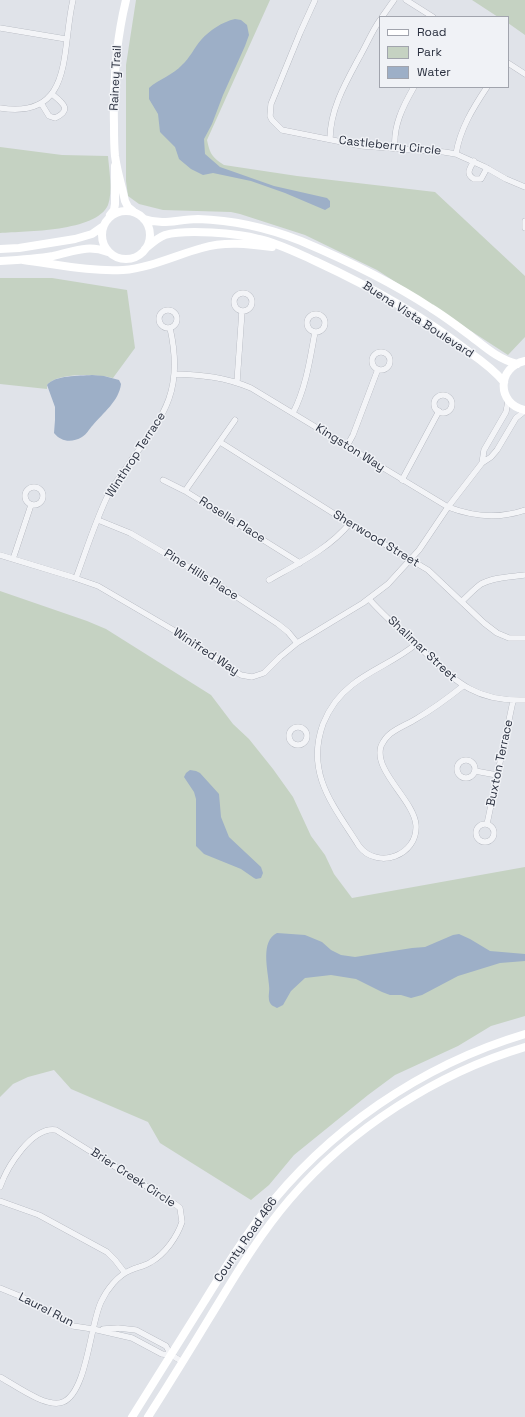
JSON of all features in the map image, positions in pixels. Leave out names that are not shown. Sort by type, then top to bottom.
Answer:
[{"type":"main road","name":"Rainey Trail","points":[[110,216],[114,210],[115,204],[114,77],[117,45],[126,0]]},
{"type":"main road","name":"Rainey Trail","points":[[115,157],[125,202],[133,211]]},
{"type":"main road","points":[[0,249],[19,248],[75,239],[92,234],[102,227],[110,216],[125,210],[133,211],[144,219],[150,230],[148,244],[145,249],[135,257],[123,259],[114,257],[108,252],[98,248],[86,248],[53,256],[0,261]]},
{"type":"main road","name":"Buena Vista Boulevard","points":[[144,219],[155,222],[195,219],[220,220],[240,223],[279,233],[340,258],[383,280],[432,308],[498,357],[504,360],[521,362]]},
{"type":"main road","points":[[102,227],[101,236],[103,244],[108,252]]},
{"type":"main road","name":"Buena Vista Boulevard","points":[[145,249],[152,242],[164,236],[185,232],[233,234],[259,239],[291,250],[358,281],[405,308],[454,340],[490,368],[504,382],[510,368],[521,362]]},
{"type":"main road","points":[[23,260],[96,270],[124,270],[151,264],[203,247],[228,244],[254,244],[291,250]]},
{"type":"main road","points":[[504,382],[503,389],[508,401],[525,411]]},
{"type":"main road","name":"County Road 466","points":[[132,1417],[232,1257],[282,1189],[306,1163],[350,1124],[397,1092],[437,1069],[466,1055],[525,1034]]},
{"type":"main road","name":"County Road 466","points":[[148,1417],[242,1264],[290,1199],[317,1171],[358,1134],[434,1085],[472,1065],[525,1047]]},
{"type":"main road","points":[[317,1171],[314,1167],[314,1160],[319,1152]]},
{"type":"street","points":[[0,108],[12,110],[28,108],[41,103],[52,94],[60,80],[63,70],[72,0]]},
{"type":"street","name":"Castleberry Circle","points":[[315,0],[271,104],[270,116],[282,130],[362,146],[456,154],[525,187]]},
{"type":"street","points":[[383,16],[394,0]]},
{"type":"street","points":[[406,0],[431,16]]},
{"type":"street","points":[[330,139],[330,129],[333,116],[343,88],[379,22]]},
{"type":"street","points":[[0,28],[66,39]]},
{"type":"street","points":[[509,64],[525,74]]},
{"type":"street","points":[[395,148],[395,129],[413,88]]},
{"type":"street","points":[[456,154],[458,143],[469,114],[486,88]]},
{"type":"street","points":[[41,103],[49,116],[55,118],[61,115],[64,111],[64,106],[62,102],[52,94]]},
{"type":"street","points":[[474,162],[469,167],[468,172],[474,180],[481,179],[487,168]]},
{"type":"street","points":[[525,222],[525,228]]},
{"type":"street","points":[[237,382],[242,311]]},
{"type":"street","name":"Winthrop Terrace","points":[[76,578],[108,495],[165,412],[175,374],[175,353],[170,328]]},
{"type":"street","points":[[293,413],[304,385],[315,332]]},
{"type":"street","points":[[347,446],[353,435],[378,369]]},
{"type":"street","name":"Kingston Way","points":[[175,374],[203,375],[237,382],[251,388],[448,507],[465,513],[485,516],[506,515],[525,510]]},
{"type":"street","points":[[482,463],[484,450],[506,412],[508,401]]},
{"type":"street","points":[[402,480],[439,411]]},
{"type":"street","points":[[482,463],[491,457],[497,450],[516,418],[525,411]]},
{"type":"street","points":[[185,491],[235,420]]},
{"type":"street","name":"Sherwood Street","points":[[220,442],[434,574],[484,623],[497,633],[510,638],[525,638]]},
{"type":"street","name":"Winifred Way","points":[[0,555],[98,586],[246,677],[252,678],[264,673],[297,643],[351,612],[388,584],[411,560],[429,537],[448,507],[482,463]]},
{"type":"street","name":"Rosella Place","points":[[163,480],[185,491],[300,563]]},
{"type":"street","points":[[14,559],[31,505]]},
{"type":"street","name":"Pine Hills Place","points":[[98,520],[130,533],[214,582],[278,624],[288,632],[297,643]]},
{"type":"street","points":[[269,580],[300,563],[334,540],[350,523]]},
{"type":"street","points":[[462,601],[480,585],[486,582],[495,579],[525,575]]},
{"type":"street","name":"Shalimar Street","points":[[369,599],[451,677],[463,686],[488,697],[513,701],[525,700]]},
{"type":"street","points":[[416,644],[392,662],[360,679],[344,691],[329,711],[318,740],[319,773],[324,788],[359,846],[366,854],[377,858],[390,858],[397,856],[412,843],[416,831],[414,818],[382,763],[380,758],[381,747],[391,733],[438,705],[463,686]]},
{"type":"street","name":"Buxton Terrace","points":[[487,824],[513,701]]},
{"type":"street","points":[[307,738],[318,740]]},
{"type":"street","points":[[475,771],[497,775]]},
{"type":"street","name":"Brier Creek Circle","points":[[0,1187],[10,1168],[25,1146],[39,1133],[50,1129],[56,1130],[175,1204],[180,1208],[182,1222],[163,1253],[150,1263],[124,1273],[114,1282],[104,1295],[97,1311],[81,1377],[72,1396],[64,1402],[54,1404],[48,1403],[0,1377]]},
{"type":"street","points":[[0,1201],[39,1215],[107,1252],[124,1273]]},
{"type":"street","name":"Laurel Run","points":[[0,1288],[22,1297],[73,1326],[132,1338],[162,1354],[171,1355]]},
{"type":"street","name":"Laurel Run","points":[[92,1329],[118,1328],[136,1330],[166,1346],[171,1355]]},
{"type":"street","points":[[171,1355],[183,1362]]},
{"type":"green space","points":[[136,0],[270,0],[207,140],[212,155],[224,165],[297,176],[435,192],[525,276],[525,337],[508,355],[377,270],[305,235],[231,212],[163,210],[139,204],[128,196],[126,181],[126,65]]},
{"type":"green space","points":[[472,0],[525,0],[525,35],[509,24],[509,16],[496,16]]},
{"type":"green space","points":[[0,147],[62,155],[108,156],[110,187],[108,205],[101,214],[90,220],[75,225],[42,230],[0,233]]},
{"type":"green space","points":[[0,278],[52,278],[127,290],[135,348],[113,378],[88,375],[68,376],[52,381],[47,385],[47,389],[0,384]]},
{"type":"green space","points":[[0,591],[106,629],[211,695],[233,724],[249,739],[293,797],[311,836],[325,855],[334,874],[352,898],[525,867],[525,1016],[491,1026],[458,1046],[395,1075],[294,1155],[269,1185],[251,1200],[160,1143],[148,1122],[71,1089],[54,1070],[28,1077],[13,1084],[0,1097]]},
{"type":"water","points":[[235,19],[241,20],[247,25],[249,35],[212,124],[204,139],[205,154],[220,167],[274,186],[327,198],[330,201],[330,207],[325,210],[285,193],[251,181],[213,173],[203,175],[191,169],[179,159],[175,147],[160,132],[158,114],[149,99],[149,88],[178,68],[208,33],[221,24]]},
{"type":"water","points":[[92,375],[104,376],[119,380],[121,384],[120,390],[114,401],[84,436],[71,441],[63,440],[54,433],[55,407],[47,385],[56,379]]},
{"type":"water","points":[[190,770],[200,773],[219,794],[221,817],[229,837],[261,867],[263,873],[261,878],[256,879],[241,869],[204,854],[196,846],[196,799],[194,792],[184,777]]},
{"type":"water","points":[[277,933],[305,935],[322,942],[331,950],[341,955],[355,957],[425,947],[453,935],[459,934],[490,951],[525,954],[525,961],[500,963],[458,976],[422,995],[411,998],[401,995],[390,995],[356,979],[331,975],[305,978],[291,991],[283,1005],[277,1008],[271,1004],[269,1000],[266,956],[268,942]]}]
